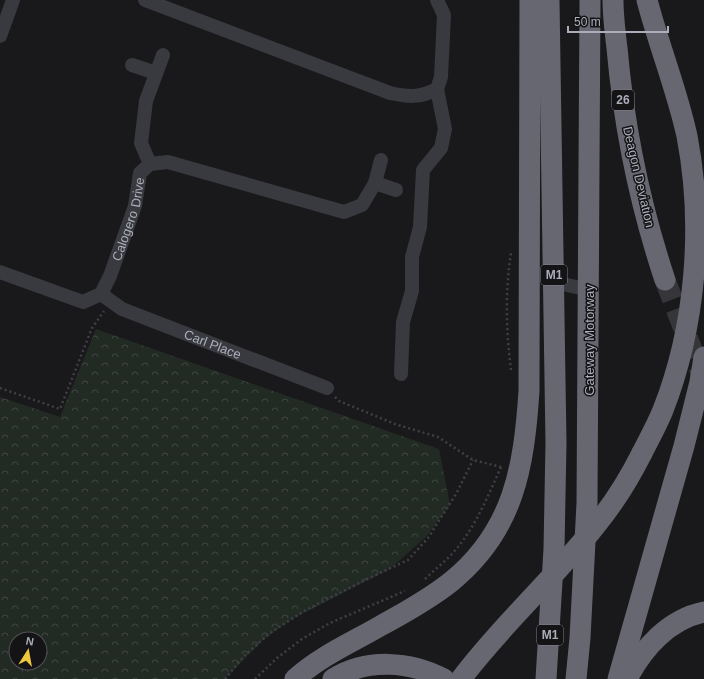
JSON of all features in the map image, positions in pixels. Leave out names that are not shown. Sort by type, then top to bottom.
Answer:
[{"type":"highway","points":[[295,679],[331,653],[404,613],[451,581],[470,564],[492,535],[513,495],[524,446],[529,391],[530,0]]},
{"type":"highway","name":"M1","points":[[546,679],[554,549],[556,444],[549,0]]},
{"type":"highway","name":"Gateway Motorway","points":[[576,679],[580,638],[588,503],[590,0]]},
{"type":"highway","name":"Deagon Deviation","points":[[613,0],[620,85],[627,126],[636,172],[664,280]]},
{"type":"highway","points":[[461,679],[494,637],[566,560],[596,525],[622,489],[663,410],[680,360],[693,287],[696,230],[694,182],[687,137],[676,95],[647,0]]},
{"type":"highway","points":[[618,679],[684,446],[700,382],[704,357]]},
{"type":"highway","points":[[627,679],[647,647],[664,631],[682,620],[704,612]]},
{"type":"highway","points":[[333,679],[374,665],[394,664],[415,667],[444,679]]},
{"type":"street","points":[[0,36],[13,0]]},
{"type":"street","points":[[145,0],[390,93],[407,97],[428,94],[437,89]]},
{"type":"street","points":[[401,374],[403,322],[412,291],[412,257],[420,227],[423,170],[441,148],[445,129],[437,89],[441,77],[444,15],[437,0]]},
{"type":"street","points":[[150,164],[141,143],[146,101],[163,55]]},
{"type":"street","points":[[132,64],[156,73]]},
{"type":"street","name":"Calogero Drive","points":[[106,297],[110,276],[135,206],[140,173],[150,164],[168,162],[344,212],[362,205],[375,183],[381,160]]},
{"type":"street","points":[[375,183],[396,190]]},
{"type":"street","points":[[0,272],[83,302],[106,297]]},
{"type":"street","points":[[554,282],[589,290]]},
{"type":"street","name":"Carl Place","points":[[106,297],[122,309],[327,388]]},
{"type":"path","points":[[0,388],[60,409],[106,297]]},
{"type":"path","points":[[327,388],[339,401],[395,424],[438,437],[473,460],[501,467],[480,512],[470,529],[451,555],[421,581]]},
{"type":"path","points":[[225,679],[244,656],[270,633],[304,611],[408,560],[428,538],[456,494],[473,460]]},
{"type":"path","points":[[255,679],[277,658],[302,639],[330,623],[411,588]]},
{"type":"green space","points":[[96,329],[439,449],[450,505],[426,537],[390,569],[292,619],[263,640],[225,679],[0,679],[0,397],[60,417]]},
{"type":"tunnel","points":[[665,280],[704,381]]}]
